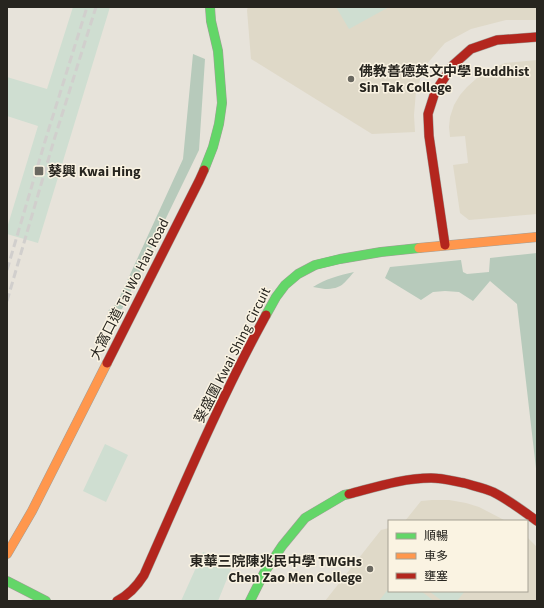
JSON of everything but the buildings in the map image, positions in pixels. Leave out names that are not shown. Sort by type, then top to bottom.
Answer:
[{"type":"street","name":"大窩口道 Tai Wo Hau Road","points":[[7,554],[32,511],[143,292],[199,181],[213,147],[219,124],[222,103],[218,51],[211,22],[206,9]]},
{"type":"street","points":[[445,244],[429,136],[428,114],[435,92],[453,65],[471,49],[497,40],[537,37]]},
{"type":"street","name":"葵盛圍 Kwai Shing Circuit","points":[[117,601],[132,591],[144,575],[219,406],[253,339],[285,285],[298,274],[315,265],[366,254],[445,244],[537,237]]},
{"type":"street","points":[[250,601],[264,573],[282,546],[304,518],[344,495],[390,483],[409,480],[431,478],[450,480],[473,485],[493,492],[509,501],[537,521]]},
{"type":"street","points":[[7,581],[46,601]]},
{"type":"shaded area","name":"佛教善德英文中學 Buddhist Sin Tak College","points":[[248,7],[537,7],[537,20],[506,20],[471,29],[445,43],[425,66],[416,91],[414,115],[415,132],[372,134],[251,59]]},
{"type":"shaded area","points":[[537,60],[537,214],[469,220],[460,213],[453,165],[468,163],[465,136],[450,137],[450,117],[454,105],[467,87],[491,69],[505,63]]},
{"type":"shaded area","points":[[449,500],[466,503],[479,507],[504,520],[406,520],[421,501]]},
{"type":"shaded area","name":"東華三院陳兆民中學 TWGHs Chen Zao Men College","points":[[388,528],[388,592],[528,592],[528,538],[537,547],[537,601],[325,601],[381,530]]},
{"type":"green space","name":"葵興 Kwai Hing","points":[[73,7],[110,7],[38,243],[7,234],[7,228],[38,126],[7,116],[7,77],[47,89]]},
{"type":"green space","points":[[336,7],[389,7],[349,29]]},
{"type":"green space","points":[[193,54],[205,59],[199,150],[122,309],[108,311],[117,303],[183,159]]},
{"type":"green space","points":[[537,253],[537,477],[517,304],[490,281],[473,301],[459,292],[445,291],[433,292],[421,300],[385,278],[390,267],[461,260],[463,272],[467,274],[489,272],[490,258]]},
{"type":"green space","points":[[354,272],[339,287],[325,289],[313,287],[343,274]]},
{"type":"green space","points":[[105,444],[128,455],[106,502],[83,491]]},
{"type":"green space","points":[[203,552],[233,564],[218,601],[181,601]]},
{"type":"green space","points":[[388,589],[388,592],[422,592],[434,601],[379,601]]},
{"type":"green space","points":[[430,592],[464,592],[457,601],[442,601]]},
{"type":"railway","points":[[7,270],[87,7]]},
{"type":"railway","points":[[7,301],[54,140],[96,7]]},
{"type":"traffic: fast","points":[[204,170],[213,147],[219,124],[222,103],[218,51],[211,21],[210,7]]},
{"type":"traffic: fast","points":[[266,315],[285,285],[298,274],[315,265],[381,252],[419,248]]},
{"type":"traffic: fast","points":[[250,601],[264,573],[282,546],[305,518],[344,495],[349,494]]},
{"type":"traffic: fast","points":[[7,581],[46,601]]},
{"type":"traffic: slow","points":[[419,248],[537,237]]},
{"type":"traffic: slow","points":[[7,554],[32,511],[107,363]]},
{"type":"traffic: jam","points":[[445,245],[429,136],[428,114],[435,92],[453,65],[471,49],[497,40],[537,37]]},
{"type":"traffic: jam","points":[[107,363],[204,170]]},
{"type":"traffic: jam","points":[[117,601],[132,590],[144,575],[217,411],[266,315]]},
{"type":"traffic: jam","points":[[349,494],[390,483],[421,478],[443,479],[464,483],[493,492],[537,521]]},
{"type":"place","name":"佛教善德英文中學 Buddhist Sin Tak College","points":[[351,79]]},
{"type":"place","name":"葵興 Kwai Hing","points":[[39,171]]},
{"type":"place","name":"東華三院陳兆民中學 TWGHs Chen Zao Men College","points":[[370,569]]}]
